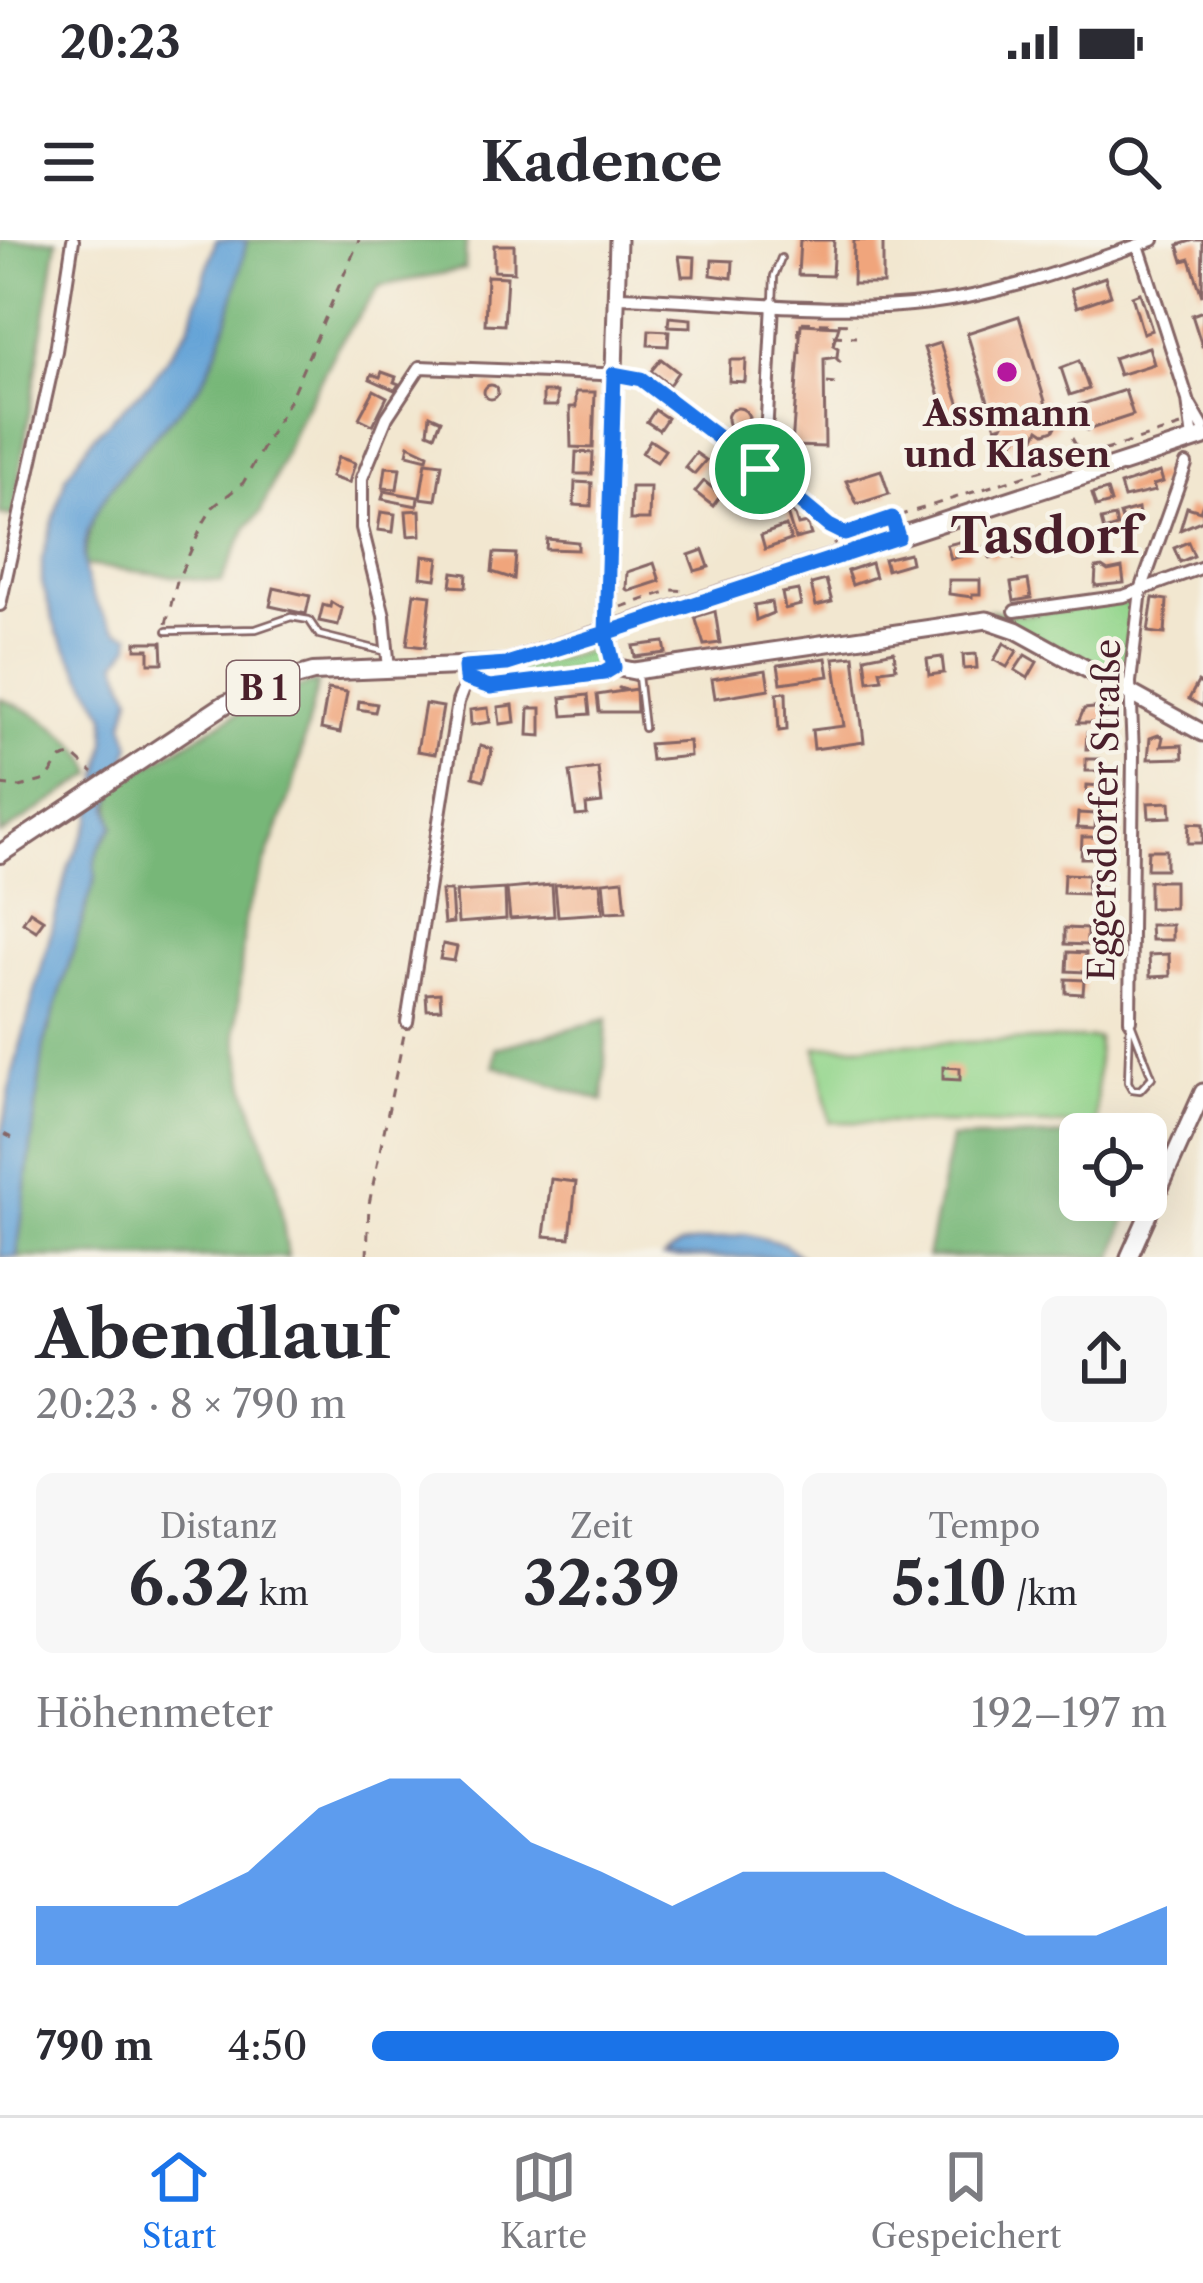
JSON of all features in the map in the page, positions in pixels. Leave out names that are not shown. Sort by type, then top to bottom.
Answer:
[{"type":"main road","points":[[618,240],[606,633],[614,667],[637,678],[987,620],[1016,630],[1203,734]]},
{"type":"main road","name":"B 1","points":[[0,854],[224,705],[272,684],[313,672],[389,661],[466,673],[507,664],[898,537],[1197,432]]},
{"type":"main road","points":[[1129,1257],[1203,1092]]},
{"type":"street","points":[[0,605],[56,351],[73,240]]},
{"type":"street","points":[[616,297],[876,307],[934,302],[1020,283],[1153,240]]},
{"type":"street","points":[[1138,245],[1197,432]]},
{"type":"street","points":[[760,469],[765,456],[773,303]]},
{"type":"street","points":[[389,661],[362,528],[362,478],[387,417],[420,367],[641,379],[808,506]]},
{"type":"street","name":"Eggersdorfer Straße","points":[[1130,1020],[1130,694],[1141,590],[1186,464]]},
{"type":"street","points":[[1016,611],[1124,596],[1203,568]]},
{"type":"street","points":[[407,1022],[439,809],[466,673],[490,687],[590,676],[614,667]]},
{"type":"lane","points":[[773,303],[774,276],[781,258]]},
{"type":"lane","points":[[892,518],[898,537]]},
{"type":"lane","points":[[167,631],[256,629],[291,617],[309,620],[319,635],[389,661]]},
{"type":"lane","points":[[637,678],[644,728]]},
{"type":"lane","points":[[1130,1020],[1152,1077],[1140,1090],[1132,1089],[1128,1082],[1130,1020]]},
{"type":"path","points":[[167,631],[166,615],[177,580],[204,522],[213,507],[243,483],[290,401],[359,240]]},
{"type":"path","points":[[800,354],[799,322],[856,324]]},
{"type":"path","points":[[833,336],[856,337]]},
{"type":"path","points":[[827,383],[835,384]]},
{"type":"path","points":[[808,506],[845,534],[1083,458],[1197,432]]},
{"type":"path","points":[[1072,438],[1083,458]]},
{"type":"path","points":[[627,690],[620,688],[637,678]]},
{"type":"path","points":[[0,785],[46,780],[62,758],[73,755],[95,776]]},
{"type":"path","points":[[367,1257],[369,1204],[407,1022]]},
{"type":"path","points":[[4,1135],[12,1138]]},
{"type":"green space","points":[[0,240],[57,240],[13,516],[0,514]]},
{"type":"green space","points":[[247,240],[466,240],[465,269],[380,286],[338,345],[296,426],[261,512],[247,527],[221,582],[83,565],[91,522],[103,495],[201,384]]},
{"type":"green space","points":[[1122,601],[1132,609],[1124,669],[1115,678],[990,610],[1022,615]]},
{"type":"green space","points":[[592,650],[601,659],[598,665],[478,679]]},
{"type":"green space","points":[[318,682],[292,791],[245,916],[236,1033],[247,1091],[277,1183],[288,1257],[17,1257],[44,1045],[87,906],[97,850],[114,826],[111,804],[120,782],[240,712]]},
{"type":"green space","points":[[0,699],[27,710],[69,738],[94,774],[0,835]]},
{"type":"green space","points":[[607,1019],[603,1101],[494,1066],[496,1048]]},
{"type":"green space","points":[[1098,1038],[1096,1113],[1059,1113],[1059,1125],[830,1122],[816,1047]]},
{"type":"green space","points":[[1059,1136],[1059,1221],[1125,1221],[1114,1257],[927,1257],[951,1139]]},
{"type":"water","points":[[216,240],[247,240],[218,349],[196,392],[109,491],[85,543],[85,571],[95,600],[117,631],[131,635],[130,646],[117,662],[131,696],[124,723],[131,745],[109,806],[114,826],[96,855],[96,876],[44,1045],[17,1257],[0,1257],[0,1145],[13,1073],[69,866],[91,820],[106,743],[106,715],[57,633],[42,583],[42,559],[66,476],[93,437],[151,381],[189,327]]},
{"type":"water","points":[[745,1234],[784,1244],[801,1257],[664,1257],[680,1245]]},
{"type":"building","points":[[800,240],[834,240],[832,276],[798,275]]},
{"type":"building","points":[[854,240],[883,240],[883,284],[853,284]]},
{"type":"building","points":[[1203,240],[1202,296],[1190,259],[1183,261],[1178,245]]},
{"type":"building","points":[[494,245],[514,245],[514,272],[494,271]]},
{"type":"building","points":[[679,256],[695,257],[694,276],[682,276]]},
{"type":"building","points":[[712,260],[733,261],[732,278],[711,275]]},
{"type":"building","points":[[487,276],[507,277],[504,325],[485,324]]},
{"type":"building","points":[[1105,277],[1111,295],[1077,307],[1071,289]]},
{"type":"building","points":[[1140,293],[1152,330],[1143,333],[1132,296]]},
{"type":"building","points":[[1203,311],[1203,346],[1202,346],[1192,315]]},
{"type":"building","name":"Assmann und Klasen","points":[[1019,316],[1048,411],[1061,417],[1054,430],[1039,429],[1033,442],[1020,435],[1008,445],[995,438],[1002,425],[996,427],[967,333]]},
{"type":"building","points":[[669,317],[691,319],[691,327],[668,326]]},
{"type":"building","points":[[801,324],[839,326],[833,345],[838,348],[837,357],[824,359],[825,447],[792,446]]},
{"type":"building","points":[[649,330],[669,331],[668,346],[648,345]]},
{"type":"building","points":[[940,343],[963,415],[948,420],[924,348]]},
{"type":"building","points":[[1149,347],[1154,364],[1119,375],[1113,358]]},
{"type":"building","points":[[661,359],[678,372],[669,385],[651,371]]},
{"type":"building","points":[[730,360],[746,360],[745,382],[729,381]]},
{"type":"building","points":[[1079,361],[1089,389],[1070,395],[1061,368]]},
{"type":"building","points":[[382,372],[396,377],[395,390],[370,379]]},
{"type":"building","points":[[491,385],[498,392],[491,399],[484,392]]},
{"type":"building","points":[[374,390],[387,397],[373,425],[359,418]]},
{"type":"building","points":[[1125,390],[1133,415],[1087,430],[1079,405]]},
{"type":"building","points":[[543,392],[557,392],[557,406],[543,406]]},
{"type":"building","points":[[576,392],[595,392],[593,448],[571,447],[570,407],[576,407]]},
{"type":"building","points":[[738,408],[749,419],[738,430],[727,419]]},
{"type":"building","points":[[655,410],[667,418],[659,430],[647,422]]},
{"type":"building","points":[[430,415],[441,420],[435,435],[428,432]]},
{"type":"building","points":[[650,440],[665,450],[657,462],[642,453]]},
{"type":"building","points":[[409,445],[428,454],[427,459],[407,454]]},
{"type":"building","points":[[576,452],[593,453],[592,474],[575,474]]},
{"type":"building","points":[[696,453],[706,460],[694,474],[685,467]]},
{"type":"building","points":[[338,457],[355,463],[349,483],[331,477]]},
{"type":"building","points":[[426,462],[442,464],[436,500],[420,498]]},
{"type":"building","points":[[386,467],[400,468],[397,489],[383,488]]},
{"type":"building","points":[[881,470],[889,494],[857,504],[846,481]]},
{"type":"building","points":[[1160,472],[1163,482],[1153,485],[1155,491],[1124,498],[1120,485]]},
{"type":"building","points":[[749,480],[764,492],[753,506],[738,494]]},
{"type":"building","points":[[704,481],[721,495],[713,506],[695,492]]},
{"type":"building","points":[[575,482],[592,483],[591,506],[574,505]]},
{"type":"building","points":[[631,487],[650,487],[649,520],[630,520]]},
{"type":"building","points":[[1107,490],[1111,503],[1096,507],[1092,494]]},
{"type":"building","points":[[384,491],[418,497],[417,506],[382,499]]},
{"type":"building","points":[[1203,503],[1203,520],[1180,530],[1187,507],[1200,511]]},
{"type":"building","points":[[1138,509],[1139,515],[1128,518],[1132,531],[1126,533],[1120,514]]},
{"type":"building","points":[[420,510],[421,535],[408,536],[406,511]]},
{"type":"building","points":[[381,512],[395,514],[393,532],[378,530]]},
{"type":"building","points":[[794,512],[798,525],[807,523],[811,535],[795,539],[787,513]]},
{"type":"building","points":[[1115,517],[1117,527],[1104,531],[1101,520]]},
{"type":"building","points":[[786,526],[791,540],[765,549],[761,535]]},
{"type":"building","points":[[1024,537],[1027,556],[1014,558],[1011,539]]},
{"type":"building","points":[[547,539],[578,542],[578,550],[546,549]]},
{"type":"building","points":[[967,540],[971,554],[951,559],[947,545]]},
{"type":"building","points":[[999,541],[1003,553],[990,558],[986,546]]},
{"type":"building","points":[[1188,542],[1194,556],[1180,562],[1174,548]]},
{"type":"building","points":[[703,550],[709,567],[695,571],[689,555]]},
{"type":"building","points":[[494,553],[516,554],[514,579],[492,572]]},
{"type":"building","points":[[909,553],[911,563],[887,570],[884,559]]},
{"type":"building","points":[[423,556],[439,558],[436,579],[421,577]]},
{"type":"building","points":[[654,563],[660,581],[626,589],[627,572]]},
{"type":"building","points":[[871,563],[875,577],[852,585],[847,571]]},
{"type":"building","points":[[1096,568],[1108,571],[1122,568],[1124,583],[1095,586]]},
{"type":"building","points":[[453,572],[467,574],[466,587],[451,586]]},
{"type":"building","points":[[826,580],[832,602],[816,606],[811,584]]},
{"type":"building","points":[[949,580],[980,580],[980,594],[949,594]]},
{"type":"building","points":[[1028,580],[1031,598],[1014,601],[1011,583]]},
{"type":"building","points":[[274,588],[310,596],[306,614],[270,606]]},
{"type":"building","points":[[798,590],[801,605],[785,609],[782,593]]},
{"type":"building","points":[[414,593],[431,595],[425,647],[407,645]]},
{"type":"building","points":[[1153,598],[1167,600],[1165,634],[1148,632]]},
{"type":"building","points":[[331,602],[342,609],[338,625],[319,621],[323,605],[330,607]]},
{"type":"building","points":[[771,602],[773,613],[756,620],[754,605]]},
{"type":"building","points":[[715,611],[720,643],[704,645],[695,617]]},
{"type":"building","points":[[136,642],[162,642],[163,663],[149,663],[149,649],[136,649]]},
{"type":"building","points":[[664,642],[666,653],[635,657],[633,646]]},
{"type":"building","points":[[1004,643],[1017,651],[1007,667],[994,660]]},
{"type":"building","points":[[894,651],[896,668],[880,670],[882,679],[868,681],[865,657]]},
{"type":"building","points":[[976,654],[977,668],[964,669],[963,655]]},
{"type":"building","points":[[1025,655],[1037,662],[1028,678],[1015,670]]},
{"type":"building","points":[[854,656],[864,742],[814,749],[812,730],[844,726],[834,658]]},
{"type":"building","points":[[942,657],[944,673],[929,675],[927,659]]},
{"type":"building","points":[[826,658],[829,676],[781,683],[778,665]]},
{"type":"building","points":[[766,670],[769,689],[715,698],[712,679]]},
{"type":"building","points":[[1198,682],[1203,685],[1203,707],[1189,699]]},
{"type":"building","points":[[328,689],[347,692],[340,733],[321,729]]},
{"type":"building","points":[[636,689],[637,712],[599,712],[597,695]]},
{"type":"building","points":[[786,692],[787,730],[779,731],[777,693]]},
{"type":"building","points":[[588,695],[590,714],[563,716],[561,698]]},
{"type":"building","points":[[359,701],[377,704],[375,712],[358,709]]},
{"type":"building","points":[[425,704],[443,707],[435,754],[417,751]]},
{"type":"building","points":[[513,705],[515,722],[500,724],[498,707]]},
{"type":"building","points":[[1106,707],[1106,723],[1078,723],[1084,709]]},
{"type":"building","points":[[488,708],[490,722],[471,725],[470,710]]},
{"type":"building","points":[[529,708],[541,708],[541,736],[528,735]]},
{"type":"building","points":[[1087,733],[1103,733],[1102,749],[1086,749]]},
{"type":"building","points":[[1163,737],[1161,746],[1182,745],[1183,758],[1148,759],[1150,738]]},
{"type":"building","points":[[689,741],[690,756],[651,760],[649,744]]},
{"type":"building","points":[[480,746],[492,749],[484,780],[473,777]]},
{"type":"building","points":[[1086,759],[1099,759],[1099,771],[1086,771]]},
{"type":"building","points":[[598,768],[602,803],[586,805],[587,815],[576,816],[570,772]]},
{"type":"building","points":[[1087,785],[1100,786],[1099,802],[1086,801]]},
{"type":"building","points":[[1170,802],[1171,817],[1149,818],[1148,803]]},
{"type":"building","points":[[1078,813],[1096,814],[1095,829],[1077,828]]},
{"type":"building","points":[[1189,823],[1203,824],[1203,843],[1188,843]]},
{"type":"building","points":[[1082,837],[1099,837],[1098,858],[1081,858]]},
{"type":"building","points":[[1148,850],[1166,850],[1166,869],[1147,869]]},
{"type":"building","points":[[1064,874],[1088,875],[1087,894],[1063,893]]},
{"type":"building","points":[[623,880],[626,911],[606,912],[603,882]]},
{"type":"building","points":[[1149,881],[1174,881],[1174,908],[1149,908]]},
{"type":"building","points":[[600,882],[603,913],[558,916],[555,885]]},
{"type":"building","points":[[552,885],[554,916],[510,919],[507,889]]},
{"type":"building","points":[[505,889],[506,919],[458,923],[456,892]]},
{"type":"building","points":[[441,891],[451,891],[453,923],[444,924]]},
{"type":"building","points":[[30,911],[44,920],[36,931],[23,922]]},
{"type":"building","points":[[1150,925],[1172,925],[1172,940],[1151,940]]},
{"type":"building","points":[[1065,928],[1087,929],[1087,945],[1065,944]]},
{"type":"building","points":[[443,944],[457,947],[454,961],[440,959]]},
{"type":"building","points":[[1068,952],[1086,953],[1085,972],[1067,971]]},
{"type":"building","points":[[1169,954],[1170,976],[1150,977],[1149,955]]},
{"type":"building","points":[[1066,979],[1084,980],[1083,994],[1066,993]]},
{"type":"building","points":[[440,993],[441,1009],[427,1010],[426,994]]},
{"type":"building","points":[[943,1067],[960,1068],[960,1080],[943,1079]]},
{"type":"building","points":[[551,1179],[576,1182],[570,1238],[544,1236]]},
{"type":"place","name":"Assmann und Klasen","points":[[1007,372]]},
{"type":"district","name":"Tasdorf","points":[[1045,536]]},
{"type":"route","points":[[760,469],[641,379],[614,374],[606,633],[507,664],[465,667],[466,679],[490,687],[604,673],[614,667],[606,633],[898,537],[892,518],[845,534],[760,469]]}]
